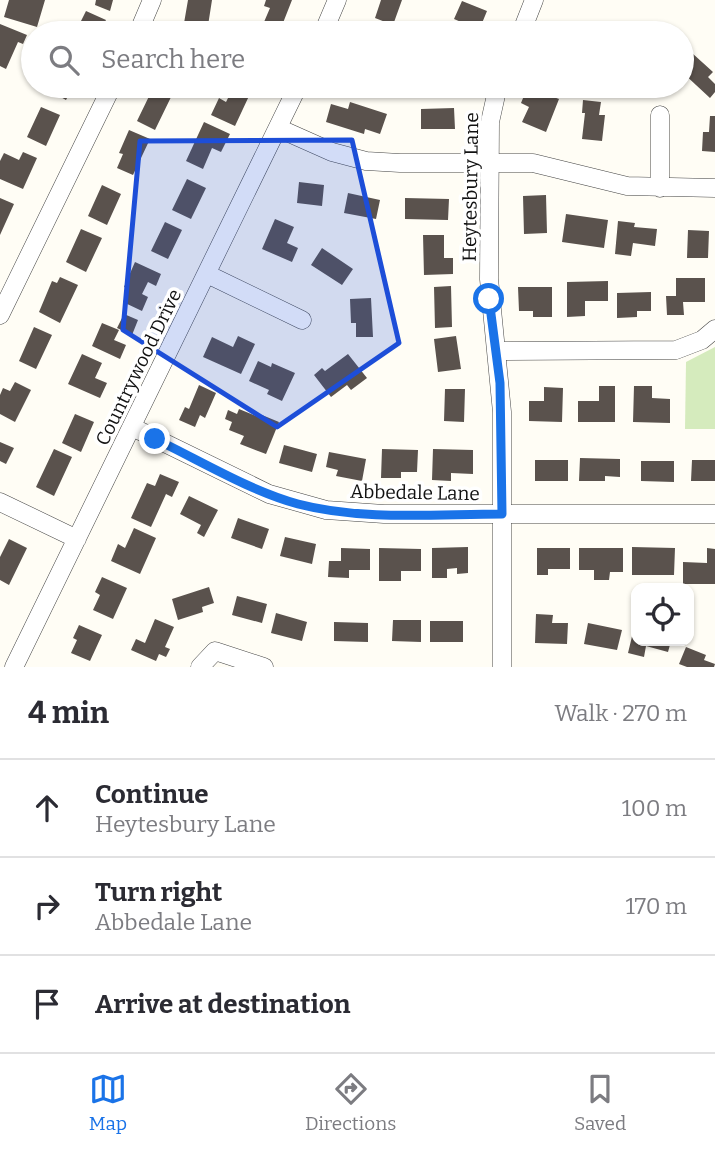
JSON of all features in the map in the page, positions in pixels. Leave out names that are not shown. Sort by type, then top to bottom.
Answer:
[{"type":"street","points":[[143,21],[152,0]]},
{"type":"street","points":[[328,21],[337,0]]},
{"type":"street","points":[[526,21],[534,0]]},
{"type":"street","points":[[0,315],[106,98]]},
{"type":"street","name":"Countrywood Drive","points":[[14,667],[292,98]]},
{"type":"street","name":"Heytesbury Lane","points":[[495,98],[489,122],[489,279],[502,412],[502,667]]},
{"type":"street","points":[[660,114],[660,188]]},
{"type":"street","points":[[278,128],[332,152],[366,160],[400,163],[533,163],[616,184],[660,188],[715,188]]},
{"type":"street","points":[[207,274],[302,320]]},
{"type":"street","points":[[496,351],[676,350],[702,340],[715,329]]},
{"type":"street","name":"Abbedale Lane","points":[[132,427],[269,494],[298,503],[354,513],[715,514]]},
{"type":"street","points":[[0,502],[77,539]]},
{"type":"street","points":[[200,667],[215,651],[264,667]]},
{"type":"highlighted area","points":[[352,140],[399,343],[277,427],[123,330],[140,141]]},
{"type":"green space","points":[[715,347],[715,429],[685,429],[686,362]]},
{"type":"building","points":[[9,0],[45,0],[39,21],[21,22],[4,17]]},
{"type":"building","points":[[96,0],[113,0],[110,11],[95,5]]},
{"type":"building","points":[[188,0],[212,0],[209,21],[184,21]]},
{"type":"building","points":[[266,0],[292,0],[284,21],[264,21],[270,8],[264,6]]},
{"type":"building","points":[[381,0],[402,0],[394,21],[375,18]]},
{"type":"building","points":[[462,1],[487,11],[483,21],[454,19]]},
{"type":"building","points":[[86,11],[106,20],[105,21],[81,21]]},
{"type":"building","points":[[0,24],[21,33],[21,43],[18,42],[6,69],[0,66]]},
{"type":"building","points":[[694,55],[713,72],[708,77],[715,84],[715,92],[710,98],[694,83]]},
{"type":"building","points":[[148,98],[171,98],[155,130],[137,121]]},
{"type":"building","points":[[219,98],[226,102],[228,98],[248,98],[235,126],[211,115]]},
{"type":"building","points":[[523,98],[559,99],[546,132],[522,122],[529,107],[521,103]]},
{"type":"building","points":[[583,100],[601,102],[599,115],[605,115],[602,141],[582,139],[585,113],[582,113]]},
{"type":"building","points":[[350,102],[387,114],[380,134],[365,129],[364,134],[326,122],[331,104],[348,109]]},
{"type":"building","points":[[41,107],[60,115],[46,146],[27,137]]},
{"type":"building","points":[[454,108],[455,129],[421,129],[421,109]]},
{"type":"building","points":[[710,116],[715,116],[715,152],[702,151],[703,132],[709,132]]},
{"type":"building","points":[[204,122],[230,134],[221,152],[212,148],[203,169],[186,161]]},
{"type":"building","points":[[129,130],[150,139],[133,175],[117,168],[123,154],[119,153]]},
{"type":"building","points":[[23,152],[37,158],[23,189],[0,179],[0,161],[4,153],[19,160]]},
{"type":"building","points":[[187,179],[206,188],[191,219],[172,210]]},
{"type":"building","points":[[299,182],[324,185],[322,206],[297,203]]},
{"type":"building","points":[[102,185],[121,194],[107,225],[88,216]]},
{"type":"building","points":[[348,193],[380,200],[376,219],[344,213]]},
{"type":"building","points":[[546,195],[547,233],[524,234],[523,196]]},
{"type":"building","points":[[0,198],[14,204],[0,235]]},
{"type":"building","points":[[405,198],[449,199],[448,220],[405,219]]},
{"type":"building","points":[[566,214],[608,220],[604,248],[562,242]]},
{"type":"building","points":[[275,219],[294,227],[287,243],[298,248],[292,262],[262,249]]},
{"type":"building","points":[[618,221],[635,223],[634,227],[657,229],[655,246],[633,243],[631,256],[615,254]]},
{"type":"building","points":[[165,222],[182,230],[168,259],[151,251]]},
{"type":"building","points":[[81,229],[102,238],[86,272],[66,262]]},
{"type":"building","points":[[688,230],[709,231],[708,258],[687,258]]},
{"type":"building","points":[[423,235],[444,235],[444,258],[453,258],[453,274],[424,275]]},
{"type":"building","points":[[322,248],[353,269],[342,285],[311,265]]},
{"type":"building","points":[[135,262],[161,274],[156,286],[148,282],[142,294],[148,297],[142,311],[123,302],[129,289],[124,287]]},
{"type":"building","points":[[60,277],[78,285],[60,323],[39,312],[52,281],[57,283]]},
{"type":"building","points":[[676,278],[705,278],[705,302],[683,302],[684,315],[667,315],[666,296],[676,296]]},
{"type":"building","points":[[608,281],[608,301],[585,301],[585,316],[567,317],[567,282]]},
{"type":"building","points":[[451,286],[452,327],[435,328],[434,287]]},
{"type":"building","points":[[518,287],[552,287],[552,317],[533,317],[533,311],[519,311]]},
{"type":"building","points":[[651,292],[651,311],[637,311],[637,317],[617,318],[617,293]]},
{"type":"building","points":[[371,298],[373,337],[356,337],[356,323],[351,323],[350,299]]},
{"type":"building","points":[[124,314],[138,320],[132,335],[117,328]]},
{"type":"building","points":[[102,323],[119,330],[114,340],[126,345],[120,359],[92,346]]},
{"type":"building","points":[[34,327],[52,335],[36,369],[19,361]]},
{"type":"building","points":[[238,336],[255,344],[241,374],[203,357],[212,337],[233,347]]},
{"type":"building","points":[[456,336],[461,369],[438,372],[434,339]]},
{"type":"building","points":[[82,354],[102,363],[95,378],[107,383],[100,398],[68,384]]},
{"type":"building","points":[[348,354],[367,378],[351,390],[347,385],[331,397],[314,375],[322,368],[325,371]]},
{"type":"building","points":[[258,361],[271,367],[272,363],[295,373],[282,401],[267,394],[269,390],[249,381]]},
{"type":"building","points":[[15,382],[31,390],[15,422],[0,414],[0,395],[3,388],[10,391]]},
{"type":"building","points":[[199,385],[216,393],[205,418],[200,415],[195,427],[179,420],[185,407],[189,409]]},
{"type":"building","points":[[599,386],[615,386],[615,422],[578,422],[578,401],[599,401]]},
{"type":"building","points":[[634,386],[652,386],[652,398],[670,399],[670,423],[633,422]]},
{"type":"building","points":[[544,387],[563,388],[562,422],[529,421],[529,401],[544,401]]},
{"type":"building","points":[[445,389],[465,389],[464,422],[444,421]]},
{"type":"building","points":[[239,409],[279,422],[266,454],[240,444],[244,436],[229,430],[232,422],[225,419],[228,410],[237,414]]},
{"type":"building","points":[[75,414],[94,422],[81,452],[62,443]]},
{"type":"building","points":[[0,442],[14,448],[6,464],[0,461]]},
{"type":"building","points":[[284,445],[317,454],[312,472],[279,463]]},
{"type":"building","points":[[54,449],[72,457],[54,496],[36,487]]},
{"type":"building","points":[[382,449],[418,450],[417,472],[401,472],[401,478],[381,478]]},
{"type":"building","points":[[433,449],[473,450],[473,474],[451,473],[451,481],[432,480]]},
{"type":"building","points":[[329,452],[366,459],[362,481],[336,476],[338,470],[326,467]]},
{"type":"building","points":[[580,458],[620,459],[620,477],[605,476],[605,481],[579,481]]},
{"type":"building","points":[[535,460],[568,460],[568,481],[535,481]]},
{"type":"building","points":[[692,460],[715,460],[715,481],[691,481]]},
{"type":"building","points":[[641,461],[674,461],[674,482],[641,481]]},
{"type":"building","points":[[160,474],[179,482],[172,497],[166,494],[151,527],[131,518],[147,483],[155,486]]},
{"type":"building","points":[[189,496],[218,510],[204,537],[197,533],[201,525],[180,514]]},
{"type":"building","points":[[238,518],[269,529],[262,549],[231,538]]},
{"type":"building","points":[[134,528],[156,538],[140,574],[111,561],[118,544],[125,548]]},
{"type":"building","points":[[285,537],[316,544],[312,564],[280,556]]},
{"type":"building","points":[[9,539],[27,548],[9,585],[0,580],[0,557]]},
{"type":"building","points":[[468,547],[468,573],[457,574],[457,568],[447,569],[447,578],[432,578],[432,548]]},
{"type":"building","points":[[632,547],[675,548],[674,575],[632,575]]},
{"type":"building","points":[[341,548],[370,549],[370,570],[349,570],[349,578],[328,577],[329,561],[341,561]]},
{"type":"building","points":[[379,548],[421,549],[421,571],[401,571],[401,581],[379,581]]},
{"type":"building","points":[[537,548],[570,548],[570,569],[548,569],[548,575],[537,575]]},
{"type":"building","points":[[579,548],[623,548],[623,572],[610,572],[609,580],[594,580],[594,570],[579,570]]},
{"type":"building","points":[[707,548],[715,549],[715,584],[683,583],[683,562],[707,563]]},
{"type":"building","points":[[102,577],[127,588],[113,619],[93,610],[100,595],[95,592]]},
{"type":"building","points":[[209,587],[214,603],[202,607],[203,612],[178,620],[172,599]]},
{"type":"building","points":[[237,596],[267,604],[262,623],[232,615]]},
{"type":"building","points":[[276,613],[307,622],[302,641],[271,633]]},
{"type":"building","points":[[536,614],[553,615],[552,623],[568,623],[567,644],[535,643]]},
{"type":"building","points":[[155,619],[174,627],[165,647],[170,649],[166,657],[159,654],[156,661],[131,650],[136,639],[145,643]]},
{"type":"building","points":[[393,620],[421,620],[421,642],[392,641]]},
{"type":"building","points":[[430,621],[463,621],[463,642],[430,642]]},
{"type":"building","points":[[334,622],[368,623],[368,642],[334,641]]},
{"type":"building","points":[[588,623],[622,630],[617,650],[584,644]]},
{"type":"building","points":[[79,625],[102,635],[90,661],[71,653],[77,640],[73,638]]},
{"type":"building","points":[[631,641],[631,646],[646,646],[644,657],[628,653]]},
{"type":"building","points":[[646,646],[670,646],[668,652]]},
{"type":"building","points":[[686,647],[706,655],[704,660],[715,664],[714,667],[687,667],[679,664]]},
{"type":"route","points":[[155,439],[269,494],[298,503],[354,513],[502,514],[502,412],[489,299]]}]
